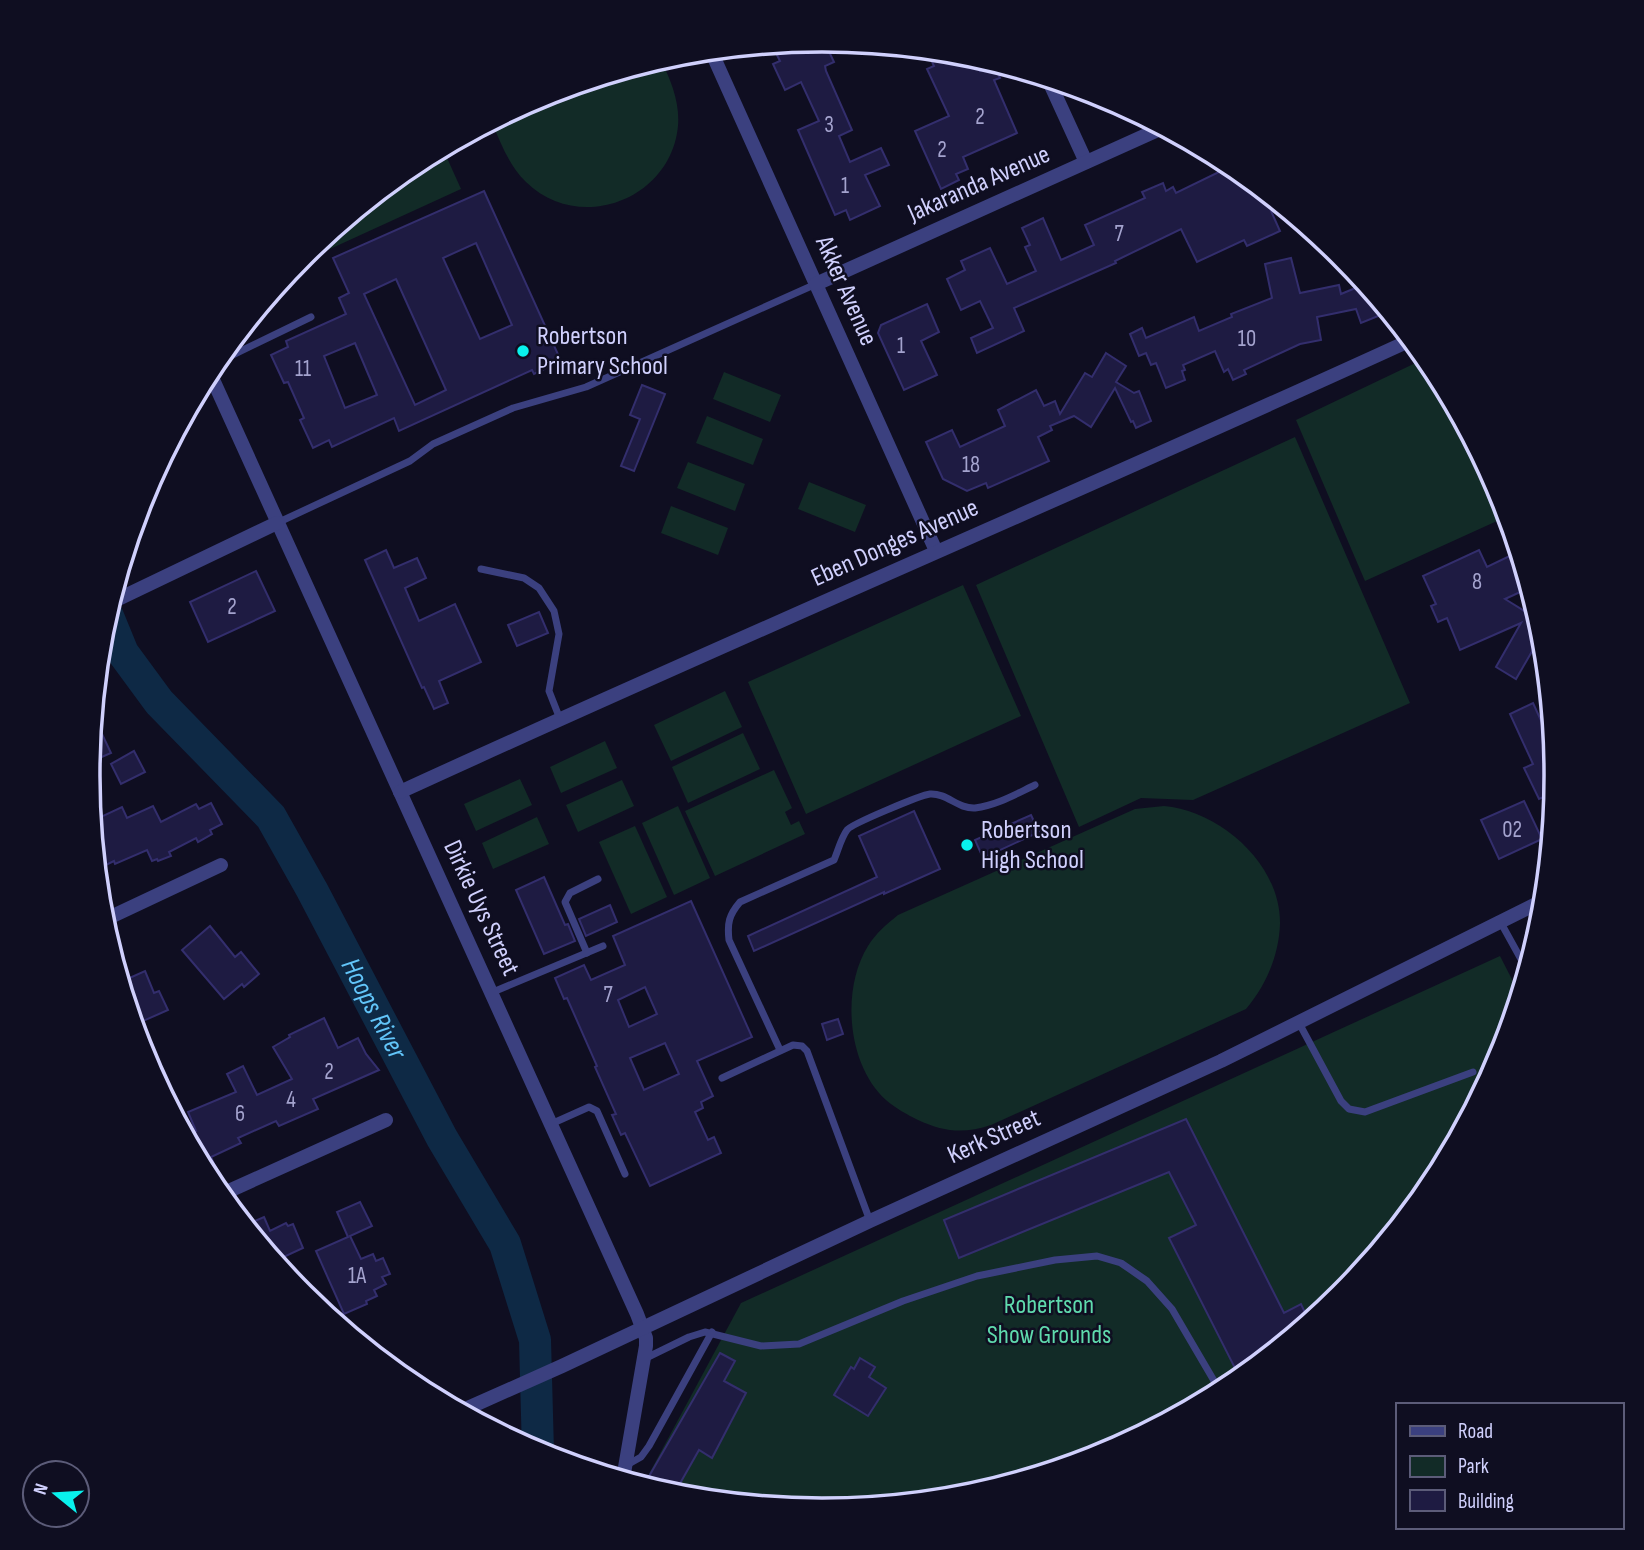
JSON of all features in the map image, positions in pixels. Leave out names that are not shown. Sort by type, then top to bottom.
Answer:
[{"type":"street","name":"Akker Avenue","points":[[715,61],[936,551]]},
{"type":"street","points":[[1053,91],[1086,162]]},
{"type":"street","name":"Jakaranda Avenue","points":[[816,284],[1152,132]]},
{"type":"street","name":"Eben Donges Avenue","points":[[400,792],[936,551],[1212,431],[1401,344]]},
{"type":"street","name":"Dirkie Uys Street","points":[[215,384],[493,992],[521,1060],[642,1326],[646,1338],[644,1359],[624,1470]]},
{"type":"street","points":[[122,598],[277,523]]},
{"type":"street","points":[[113,916],[221,865]]},
{"type":"street","name":"Kerk Street","points":[[471,1406],[1221,1061],[1532,906]]},
{"type":"street","points":[[231,1190],[386,1120]]},
{"type":"lane","points":[[277,523],[410,461],[433,444],[513,408],[586,387],[816,284]]},
{"type":"lane","points":[[236,354],[311,317]]},
{"type":"lane","points":[[481,569],[524,578],[539,588],[554,611],[559,634],[549,691],[560,720]]},
{"type":"lane","points":[[780,1050],[729,940],[727,925],[731,912],[740,902],[834,860],[847,830],[858,822],[929,794],[971,808],[992,805],[1035,785]]},
{"type":"lane","points":[[587,953],[565,902],[570,893],[598,879]]},
{"type":"lane","points":[[1501,923],[1521,959]]},
{"type":"lane","points":[[493,992],[603,946]]},
{"type":"lane","points":[[1299,1023],[1341,1101],[1349,1109],[1365,1112],[1473,1072]]},
{"type":"lane","points":[[722,1077],[798,1044],[807,1051],[870,1221]]},
{"type":"lane","points":[[551,1124],[589,1107],[593,1108],[597,1111],[625,1174]]},
{"type":"lane","points":[[644,1359],[699,1333],[712,1332],[761,1346],[799,1344],[903,1301],[977,1276],[1055,1259],[1097,1256],[1121,1262],[1147,1280],[1172,1309],[1214,1381]]},
{"type":"lane","points":[[626,1470],[649,1446],[712,1332]]},
{"type":"green space","points":[[665,70],[676,100],[678,126],[672,152],[659,173],[641,190],[619,201],[596,207],[571,206],[547,198],[526,182],[506,154],[495,131],[502,127],[590,91]]},
{"type":"green space","points":[[447,158],[461,189],[325,251],[382,202]]},
{"type":"green space","points":[[1415,363],[1448,414],[1470,455],[1498,521],[1365,581],[1296,420]]},
{"type":"green space","points":[[724,372],[781,395],[770,422],[713,399]]},
{"type":"green space","points":[[707,416],[763,439],[753,465],[696,443]]},
{"type":"green space","points":[[1295,437],[1410,703],[1193,800],[1141,798],[1079,827],[976,585]]},
{"type":"green space","points":[[688,462],[745,484],[735,511],[677,488]]},
{"type":"green space","points":[[809,482],[866,505],[855,532],[798,509]]},
{"type":"green space","points":[[671,506],[728,528],[718,555],[661,533]]},
{"type":"green space","points":[[963,585],[1021,716],[806,814],[748,682]]},
{"type":"green space","points":[[725,691],[742,727],[671,761],[654,725]]},
{"type":"green space","points":[[743,733],[760,769],[688,803],[672,767]]},
{"type":"green space","points":[[605,741],[617,768],[561,793],[550,767]]},
{"type":"green space","points":[[774,770],[792,808],[785,812],[791,825],[799,821],[805,834],[715,876],[685,811]]},
{"type":"green space","points":[[520,779],[532,805],[476,831],[464,804]]},
{"type":"green space","points":[[622,780],[634,806],[578,832],[566,805]]},
{"type":"green space","points":[[678,806],[710,878],[674,895],[642,823]]},
{"type":"green space","points":[[1164,806],[1206,818],[1226,830],[1259,862],[1270,881],[1278,902],[1280,924],[1277,947],[1265,980],[1246,1009],[981,1128],[963,1131],[937,1127],[910,1116],[886,1100],[863,1067],[852,1026],[854,983],[859,964],[878,933],[898,915],[1135,809]]},
{"type":"green space","points":[[537,817],[549,844],[493,869],[482,843]]},
{"type":"green space","points":[[635,826],[667,897],[631,914],[599,842]]},
{"type":"green space","name":"Robertson Show Grounds","points":[[1500,956],[1514,983],[1490,1051],[1448,1136],[1395,1215],[1365,1251],[1333,1286],[1262,1348],[1183,1401],[1098,1443],[1009,1473],[963,1484],[869,1496],[775,1496],[681,1484],[648,1476],[741,1303]]},
{"type":"building","points":[[829,52],[834,62],[825,66],[826,71],[852,130],[839,136],[850,162],[881,148],[889,165],[865,175],[880,206],[850,220],[846,210],[835,215],[798,130],[819,121],[801,82],[785,90],[773,64],[780,61],[776,54]]},
{"type":"building","points":[[932,61],[998,74],[1000,78],[994,80],[1017,133],[963,157],[968,169],[956,174],[959,180],[941,189],[915,131],[949,116],[927,69],[934,66]]},
{"type":"building","points":[[1219,172],[1272,210],[1280,231],[1247,246],[1244,240],[1197,262],[1181,229],[1115,261],[1116,263],[1014,308],[1024,331],[977,353],[971,338],[993,328],[980,301],[961,310],[947,279],[965,270],[961,261],[990,248],[1007,284],[1036,271],[1025,247],[1030,245],[1022,228],[1043,218],[1061,260],[1094,245],[1085,225],[1145,198],[1142,192],[1163,183],[1166,191],[1173,187],[1176,193]]},
{"type":"building","points":[[484,191],[561,361],[534,374],[532,370],[399,431],[394,418],[332,447],[329,440],[313,448],[300,420],[304,418],[288,382],[284,383],[271,355],[288,347],[286,341],[346,314],[339,298],[349,293],[333,258]],"holes":[[[476,243],[512,325],[480,339],[443,258]],[[396,279],[446,390],[415,405],[364,294]],[[355,343],[377,395],[345,408],[324,356]]]},
{"type":"building","points":[[1291,258],[1300,293],[1339,285],[1341,294],[1355,288],[1379,316],[1361,323],[1356,309],[1317,317],[1321,340],[1300,344],[1244,370],[1246,374],[1233,380],[1228,369],[1224,372],[1215,351],[1183,365],[1185,380],[1166,388],[1156,363],[1151,365],[1146,353],[1139,356],[1130,334],[1142,328],[1146,338],[1194,317],[1199,331],[1232,317],[1231,314],[1272,298],[1265,264]]},
{"type":"building","points":[[927,304],[939,332],[921,341],[937,375],[904,390],[878,333],[881,325]]},
{"type":"building","points":[[1106,353],[1126,366],[1116,382],[1134,393],[1139,391],[1151,421],[1136,428],[1115,388],[1091,427],[1074,416],[1050,426],[1052,430],[1038,437],[1049,461],[988,488],[986,483],[967,491],[943,479],[926,442],[952,430],[960,447],[1005,426],[998,410],[1036,390],[1044,406],[1055,401],[1060,414],[1085,373],[1092,377]]},
{"type":"building","points":[[642,385],[665,394],[634,471],[621,466],[640,419],[630,415]]},
{"type":"building","points":[[386,550],[394,568],[417,558],[426,578],[405,588],[419,621],[455,604],[481,662],[439,681],[448,703],[434,709],[365,560]]},
{"type":"building","points":[[1479,550],[1487,567],[1510,556],[1521,592],[1505,599],[1526,612],[1533,649],[1516,679],[1496,667],[1521,623],[1460,650],[1447,618],[1438,622],[1431,606],[1436,604],[1423,576]]},
{"type":"building","points":[[256,571],[275,611],[208,642],[190,602]]},
{"type":"building","points":[[539,612],[548,633],[517,646],[508,625]]},
{"type":"building","points":[[1533,703],[1543,724],[1544,797],[1539,799],[1524,768],[1533,764],[1510,714]]},
{"type":"building","points":[[101,732],[111,753],[100,758]]},
{"type":"building","points":[[134,751],[145,772],[121,784],[111,764]]},
{"type":"building","points":[[1524,801],[1541,839],[1499,859],[1481,820]]},
{"type":"building","points":[[211,803],[222,824],[210,830],[212,834],[198,842],[196,838],[169,852],[171,856],[158,861],[152,861],[147,850],[115,864],[114,861],[106,865],[101,817],[122,807],[127,818],[153,806],[161,822],[196,804],[199,809]]},
{"type":"building","points":[[914,811],[940,869],[754,951],[748,936],[877,877],[859,836]]},
{"type":"building","points":[[1031,815],[1039,832],[983,858],[975,840]]},
{"type":"building","points":[[544,877],[575,941],[544,954],[516,890]]},
{"type":"building","points":[[691,901],[752,1037],[697,1061],[713,1096],[701,1102],[703,1108],[695,1112],[708,1140],[714,1137],[721,1153],[650,1186],[625,1133],[621,1135],[612,1115],[616,1114],[595,1067],[597,1066],[567,998],[564,999],[555,978],[584,965],[591,980],[625,965],[613,936]],"holes":[[[645,987],[657,1014],[629,1027],[618,1000]],[[665,1043],[679,1074],[644,1090],[630,1058]]]},
{"type":"building","points":[[610,905],[617,922],[586,936],[579,919]]},
{"type":"building","points":[[210,926],[235,957],[241,952],[259,974],[224,999],[182,950]]},
{"type":"building","points":[[145,971],[154,993],[159,991],[168,1010],[143,1021],[129,978]]},
{"type":"building","points":[[324,1018],[338,1048],[358,1038],[379,1070],[313,1099],[318,1109],[279,1126],[276,1121],[238,1138],[241,1143],[211,1157],[215,1166],[194,1132],[196,1131],[188,1112],[236,1092],[227,1074],[243,1066],[257,1095],[292,1079],[273,1047],[290,1037],[289,1035]]},
{"type":"building","points":[[838,1019],[843,1034],[827,1040],[822,1024]]},
{"type":"building","points":[[1186,1119],[1284,1313],[1301,1304],[1305,1312],[1235,1368],[1169,1238],[1196,1225],[1169,1172],[959,1258],[944,1220]]},
{"type":"building","points":[[360,1202],[372,1226],[350,1236],[361,1259],[373,1254],[376,1261],[383,1258],[390,1274],[382,1277],[386,1284],[374,1290],[377,1296],[366,1301],[367,1304],[344,1314],[316,1251],[348,1237],[337,1212]]},
{"type":"building","points":[[264,1217],[270,1231],[286,1223],[288,1226],[293,1224],[303,1248],[284,1257],[254,1221]]},
{"type":"building","points":[[720,1353],[735,1361],[724,1381],[746,1393],[712,1458],[699,1450],[680,1484],[649,1476]]},
{"type":"building","points":[[860,1358],[875,1367],[869,1377],[886,1388],[868,1416],[834,1395],[851,1367],[854,1369]]},
{"type":"waterway","name":"Hoops River","points":[[114,631],[123,653],[159,702],[271,817],[442,1138],[505,1244],[535,1340],[538,1439]]},
{"type":"place","name":"Robertson Primary School","points":[[523,351]]},
{"type":"place","name":"Robertson High School","points":[[967,845]]}]
